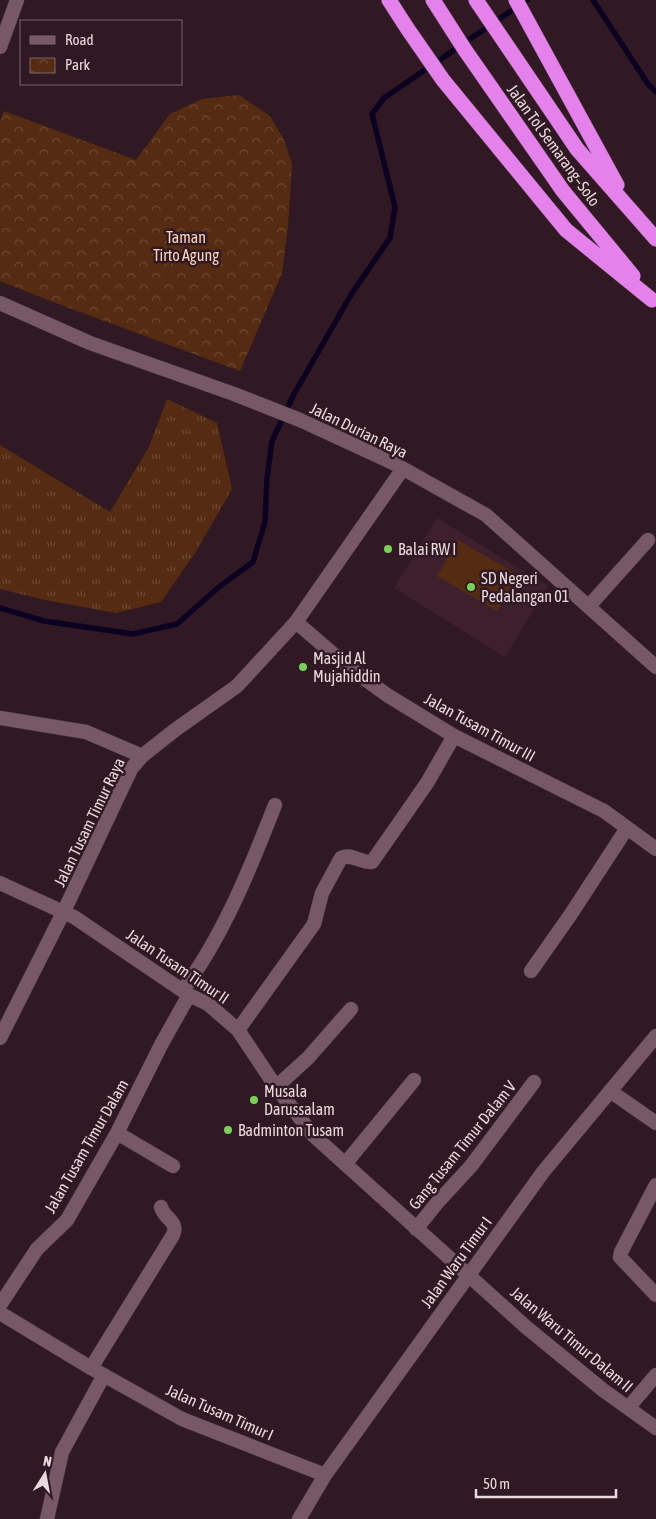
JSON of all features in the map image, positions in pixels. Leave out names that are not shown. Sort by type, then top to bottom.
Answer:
[{"type":"highway","points":[[390,0],[443,80],[566,230],[654,302]]},
{"type":"highway","name":"Jalan Tol Semarang–Solo","points":[[476,0],[578,150],[656,239]]},
{"type":"highway","points":[[516,0],[631,210]]},
{"type":"highway","name":"Jalan Tol Semarang–Solo","points":[[436,4],[465,50],[563,191],[654,302]]},
{"type":"street","points":[[0,47],[17,0]]},
{"type":"street","name":"Jalan Durian Raya","points":[[0,303],[90,343],[234,394],[300,420],[393,463],[402,470],[486,515],[656,667]]},
{"type":"street","name":"Jalan Tusam Timur Raya","points":[[0,1038],[64,911],[131,770],[142,756],[237,686],[296,622],[402,470]]},
{"type":"street","points":[[589,606],[648,540]]},
{"type":"street","name":"Jalan Tusam Timur III","points":[[296,622],[346,665],[388,695],[454,736],[604,810],[656,849]]},
{"type":"street","points":[[0,718],[86,732],[142,756]]},
{"type":"street","points":[[238,1030],[314,924],[322,893],[341,858],[348,856],[367,863],[372,862],[427,783],[454,736]]},
{"type":"street","name":"Jalan Tusam Timur Dalam","points":[[0,1305],[37,1249],[67,1220],[117,1133],[251,866],[275,806]]},
{"type":"street","points":[[530,971],[571,914],[627,828]]},
{"type":"street","name":"Jalan Tusam Timur II","points":[[0,883],[64,911],[186,993],[208,1004],[238,1030],[276,1087],[313,1135],[416,1229],[469,1274]]},
{"type":"street","points":[[276,1087],[308,1058],[351,1009]]},
{"type":"street","name":"Jalan Waru Timur I","points":[[299,1519],[324,1475],[543,1172],[656,1036]]},
{"type":"street","points":[[345,1164],[414,1080]]},
{"type":"street","name":"Gang Tusam Timur Dalam V","points":[[416,1229],[437,1202],[471,1166],[534,1082]]},
{"type":"street","points":[[610,1091],[656,1123]]},
{"type":"street","points":[[117,1133],[173,1166]]},
{"type":"street","points":[[656,1185],[620,1257],[656,1295]]},
{"type":"street","points":[[91,1368],[173,1235],[174,1224],[164,1214],[161,1207]]},
{"type":"street","name":"Jalan Waru Timur Dalam II","points":[[469,1274],[526,1327],[603,1390],[656,1428]]},
{"type":"street","name":"Jalan Tusam Timur I","points":[[0,1313],[91,1368],[182,1419],[324,1475]]},
{"type":"street","points":[[47,1519],[62,1452],[104,1375]]},
{"type":"street","points":[[628,1408],[656,1375]]},
{"type":"shaded area","name":"SD Negeri Pedalangan 01","points":[[437,518],[548,586],[505,657],[394,588]]},
{"type":"green space","name":"Taman Tirto Agung","points":[[239,95],[270,116],[284,140],[292,164],[288,226],[282,273],[240,371],[0,281],[0,122],[4,111],[136,160],[170,114],[202,99]]},
{"type":"green space","points":[[167,399],[217,423],[232,489],[195,553],[161,602],[116,613],[45,600],[0,589],[0,445],[110,512],[149,447]]},
{"type":"green space","points":[[458,540],[518,575],[497,611],[437,576]]},
{"type":"waterway","points":[[0,608],[44,621],[133,634],[177,624],[219,587],[253,562],[265,522],[267,478],[272,441],[294,394],[352,293],[390,238],[395,207],[372,114],[384,98],[527,0]]},
{"type":"waterway","points":[[593,0],[648,84],[656,92]]},
{"type":"place","name":"Balai RW I","points":[[388,549]]},
{"type":"place","name":"SD Negeri Pedalangan 01","points":[[471,587]]},
{"type":"place","name":"Masjid Al Mujahiddin","points":[[303,667]]},
{"type":"place","name":"Musala Darussalam","points":[[254,1100]]},
{"type":"place","name":"Badminton Tusam","points":[[228,1130]]}]
